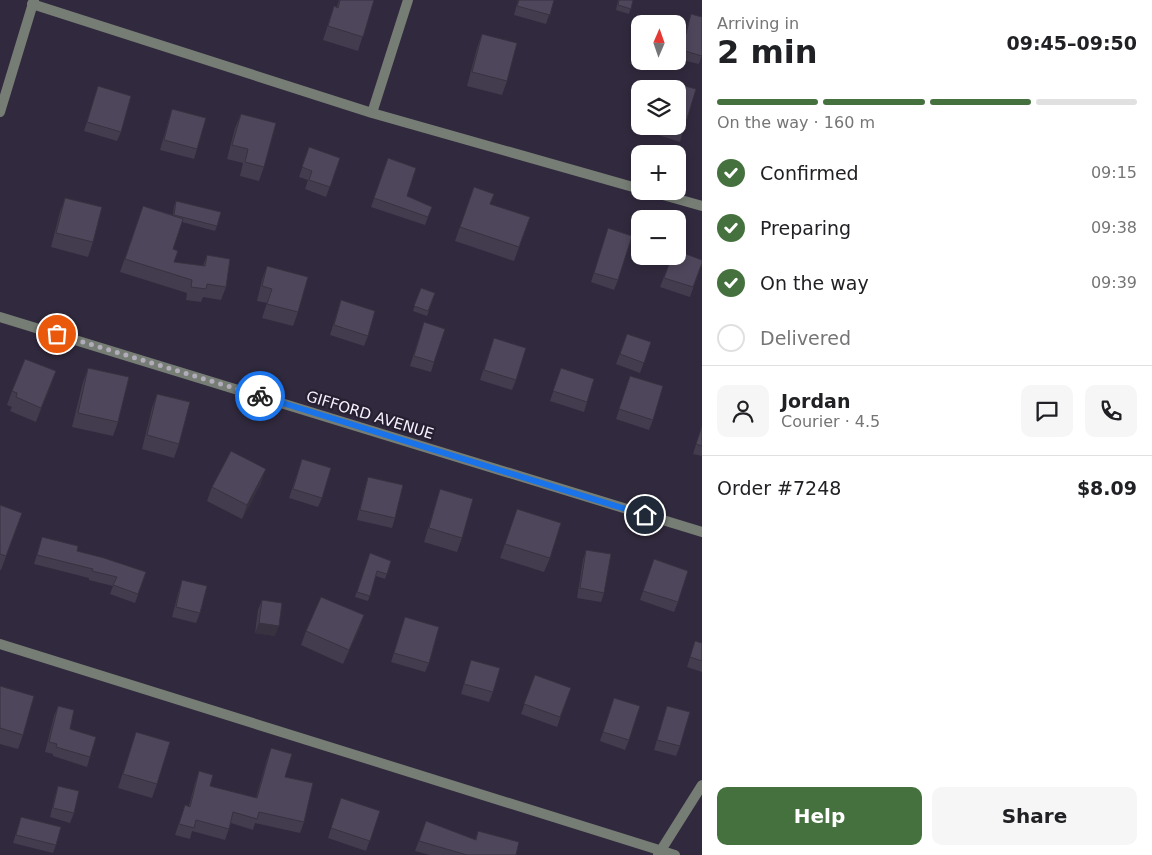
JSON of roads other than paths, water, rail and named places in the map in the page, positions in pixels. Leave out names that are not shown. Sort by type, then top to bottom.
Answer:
[{"type":"street","points":[[372,113],[408,0]]},
{"type":"street","points":[[0,112],[33,2],[372,113],[631,186]]},
{"type":"street","points":[[681,200],[702,206]]},
{"type":"street","name":"GIFFORD AVENUE","points":[[0,317],[702,532]]},
{"type":"street","points":[[0,644],[660,853],[675,855]]},
{"type":"street","points":[[660,853],[702,785]]}]
